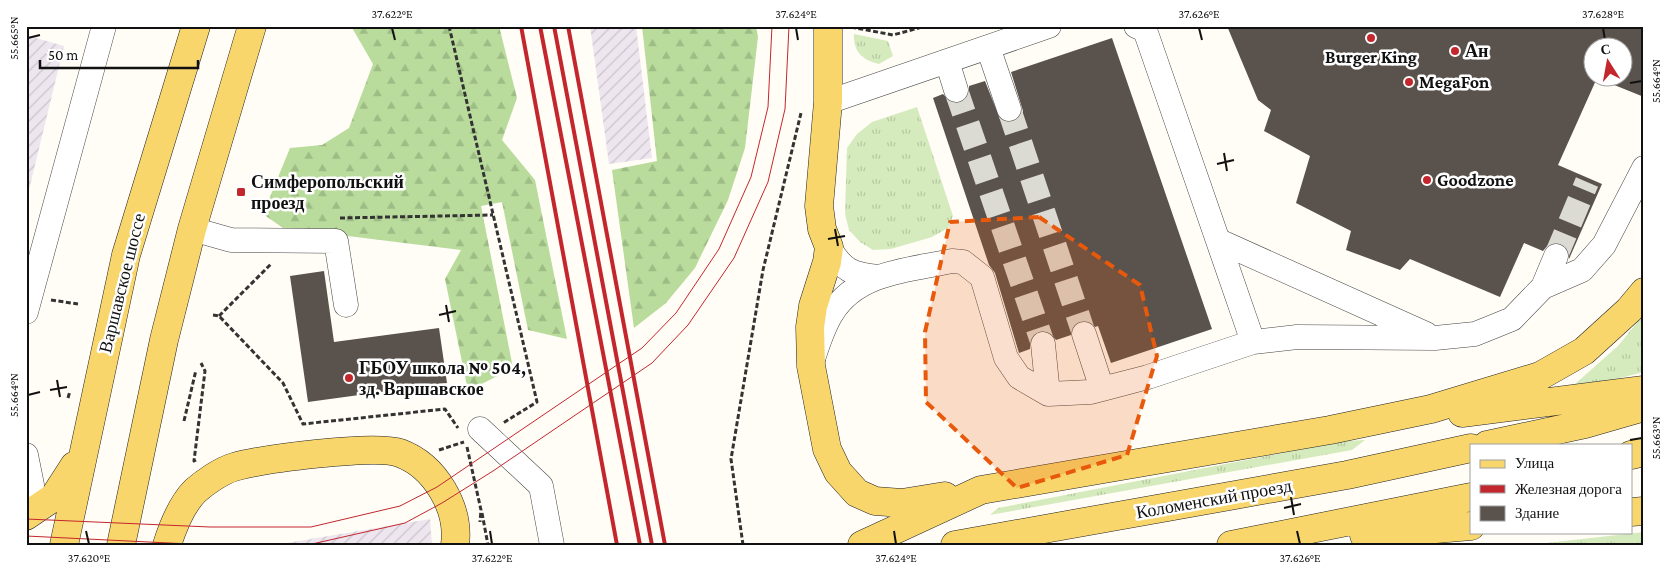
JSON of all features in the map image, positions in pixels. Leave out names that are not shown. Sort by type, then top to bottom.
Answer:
[{"type":"main road","name":"Варшавское шоссе","points":[[64,545],[126,255],[196,26]]},
{"type":"main road","points":[[121,545],[164,340],[192,229],[252,26]]},
{"type":"main road","points":[[828,28],[815,103],[819,206],[822,229],[830,247],[813,306],[810,327],[811,366],[828,449],[838,472],[857,493],[875,501],[902,503],[981,490],[1330,430],[1431,409],[1540,376],[1584,351],[1628,310],[1644,292]]},
{"type":"main road","points":[[1330,430],[1644,390]]},
{"type":"main road","points":[[1492,444],[1585,424],[1644,407]]},
{"type":"main road","name":"Коломенский проезд","points":[[955,545],[1347,475],[1470,448]]},
{"type":"main road","points":[[167,545],[183,508],[195,491],[232,468],[255,463],[372,449],[400,453],[418,463],[436,479],[449,502],[456,534],[454,545]]},
{"type":"main road","points":[[28,515],[54,497],[82,454]]},
{"type":"main road","points":[[862,545],[981,490]]},
{"type":"main road","points":[[1231,545],[1470,497]]},
{"type":"main road","points":[[1245,545],[1470,526]]},
{"type":"lane","points":[[28,301],[104,26]]},
{"type":"lane","points":[[815,103],[1049,26]]},
{"type":"lane","points":[[1136,26],[1146,30],[1253,342]]},
{"type":"lane","points":[[988,47],[1009,109]]},
{"type":"lane","points":[[947,61],[956,90]]},
{"type":"lane","points":[[1543,287],[1582,270],[1604,245],[1644,168]]},
{"type":"lane","points":[[192,229],[231,240],[336,241],[346,305]]},
{"type":"lane","points":[[1219,241],[1435,338]]},
{"type":"lane","points":[[830,247],[839,263],[848,270],[861,275],[878,276]]},
{"type":"lane","points":[[811,366],[823,330],[832,312],[856,286],[878,276],[952,261],[963,262],[982,277],[1006,358],[1019,377],[1048,394],[1090,392],[1102,389],[1148,377],[1253,342],[1297,337],[1435,338],[1475,334],[1512,319],[1543,287],[1556,256]]},
{"type":"lane","points":[[1084,334],[1102,389]]},
{"type":"lane","points":[[1043,344],[1048,394]]},
{"type":"lane","points":[[482,431],[541,486],[552,545]]},
{"type":"lane","points":[[26,455],[32,485],[28,515]]},
{"type":"path","points":[[449,26],[537,402],[482,431]]},
{"type":"path","points":[[828,28],[851,27],[893,34],[926,26]]},
{"type":"path","points":[[743,545],[731,459],[763,270],[815,103]]},
{"type":"path","points":[[336,218],[493,215]]},
{"type":"path","points":[[219,316],[275,260]]},
{"type":"path","points":[[213,315],[219,316],[283,383],[303,424],[445,409],[465,442],[488,545]]},
{"type":"path","points":[[194,461],[205,371],[201,362]]},
{"type":"path","points":[[184,422],[196,370]]},
{"type":"path","points":[[479,527],[481,510]]},
{"type":"highlighted area","points":[[1039,217],[1140,285],[1157,356],[1127,455],[1017,488],[926,402],[925,332],[950,222]]},
{"type":"shaded area","points":[[590,26],[636,26],[652,158],[609,164]]},
{"type":"shaded area","points":[[26,35],[64,46],[26,202]]},
{"type":"shaded area","points":[[430,519],[432,545],[275,545]]},
{"type":"green space","points":[[351,26],[499,26],[517,98],[502,140],[535,180],[567,339],[528,330],[502,202],[481,206],[513,368],[468,391],[445,279],[461,250],[283,228],[263,214],[290,148],[322,145],[349,128],[373,64]]},
{"type":"green space","points":[[642,26],[756,26],[758,37],[745,148],[728,200],[695,268],[666,303],[634,328],[612,170],[657,161]]},
{"type":"green space","points":[[854,34],[888,41],[893,56],[879,64],[868,60],[857,50]]},
{"type":"green space","points":[[917,107],[953,216],[948,228],[932,237],[891,249],[873,250],[860,242],[849,230],[845,214],[847,148],[857,134],[872,122]]},
{"type":"green space","points":[[1644,314],[1644,372],[1567,391],[1618,346]]},
{"type":"green space","points":[[1365,440],[1352,450],[990,515],[998,508],[1345,441]]},
{"type":"green space","points":[[1644,532],[1644,545],[1529,545],[1632,534]]},
{"type":"building","name":"Goodzone","points":[[1227,26],[1644,26],[1644,97],[1622,88],[1632,88],[1632,38],[1582,38],[1582,88],[1593,88],[1558,165],[1602,184],[1569,259],[1567,248],[1561,243],[1548,245],[1543,251],[1524,243],[1500,297],[1410,259],[1400,270],[1346,250],[1351,231],[1296,203],[1310,156],[1264,131],[1271,110],[1258,100]]},
{"type":"building","points":[[1112,38],[1212,329],[1111,363],[1098,326],[1095,327],[1087,321],[1080,321],[1073,325],[1071,335],[1056,340],[1048,331],[1035,333],[1030,339],[1030,349],[1019,353],[995,273],[989,265],[933,98],[943,94],[952,103],[961,103],[969,94],[969,86],[985,81],[1000,119],[1006,122],[1014,122],[1020,118],[1023,111],[1011,72]]},
{"type":"building","points":[[324,271],[334,342],[439,328],[447,383],[308,402],[290,276]]},
{"type":"tunnel","points":[[956,90],[1043,344]]},
{"type":"tunnel","points":[[1009,109],[1084,334]]},
{"type":"tunnel","points":[[1556,256],[1587,182]]},
{"type":"tram line","points":[[26,519],[210,527],[311,527],[400,506],[437,487],[642,348],[676,313],[719,249],[751,177],[768,107],[772,26]]},
{"type":"tram line","points":[[26,536],[210,545],[312,544],[405,523],[442,503],[493,471],[652,363],[688,325],[734,258],[768,182],[785,109],[789,26]]},
{"type":"railway","points":[[521,26],[617,545]]},
{"type":"railway","points":[[540,26],[640,545]]},
{"type":"railway","points":[[554,26],[652,545]]},
{"type":"railway","points":[[568,26],[665,545]]},
{"type":"place","name":"Burger King","points":[[1371,38]]},
{"type":"place","name":"Ан","points":[[1455,51]]},
{"type":"place","name":"MegaFon","points":[[1409,82]]},
{"type":"place","name":"Goodzone","points":[[1427,180]]},
{"type":"place","name":"Симферопольский проезд","points":[[241,192]]},
{"type":"place","name":"ГБОУ школа № 504, зд. Варшавское","points":[[349,378]]}]
